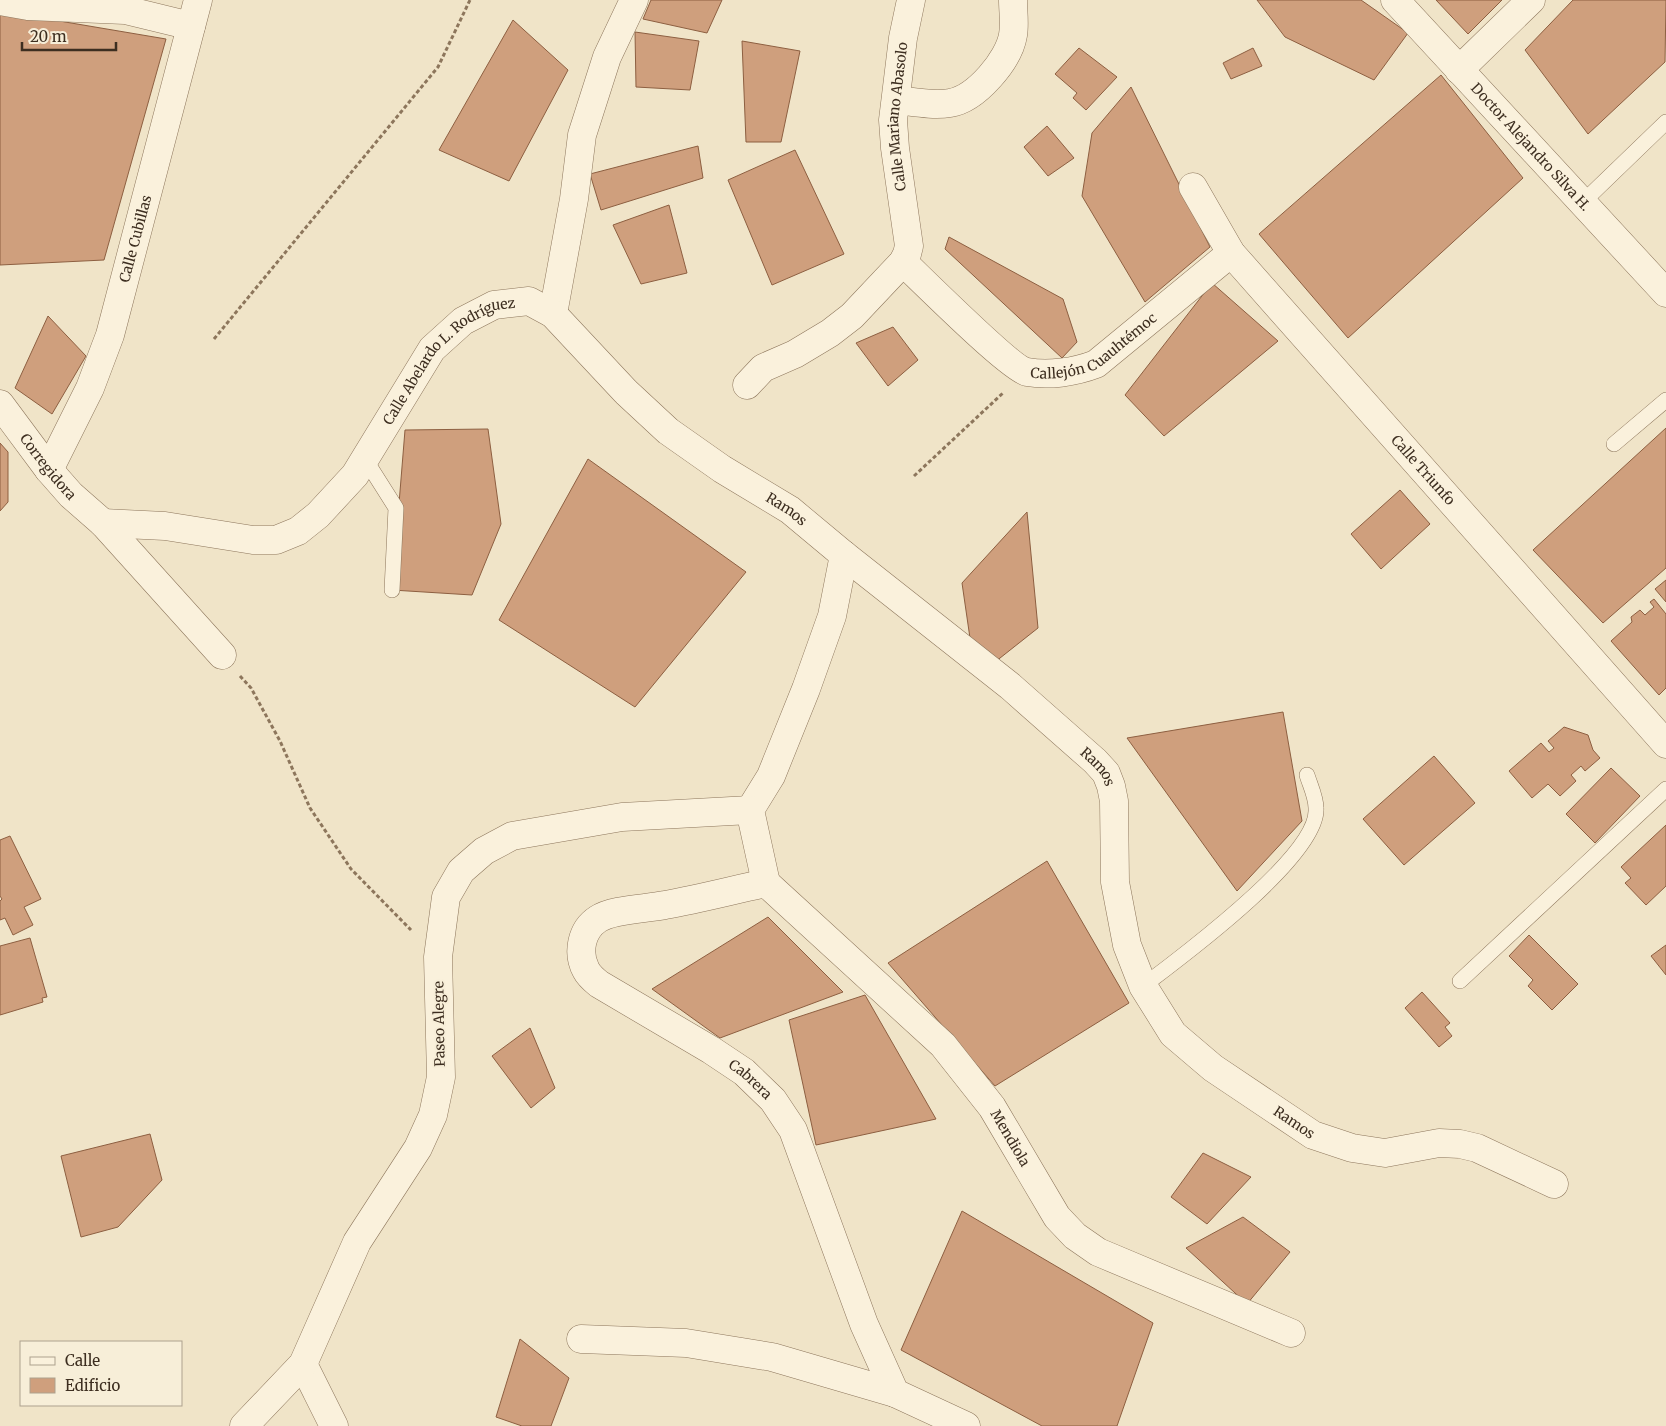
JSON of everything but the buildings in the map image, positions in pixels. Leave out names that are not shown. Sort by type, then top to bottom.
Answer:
[{"type":"street","name":"Calle Cubillas","points":[[49,470],[90,388],[110,335],[198,0]]},
{"type":"street","points":[[554,314],[574,199],[582,135],[607,57],[634,0]]},
{"type":"street","name":"Calle Mariano Abasolo","points":[[903,262],[909,246],[894,148],[894,120],[902,38],[911,0]]},
{"type":"street","points":[[896,100],[935,104],[952,103],[968,96],[987,80],[1004,59],[1013,35],[1013,0]]},
{"type":"street","name":"Doctor Alejandro Silva H.","points":[[1395,0],[1666,293]]},
{"type":"street","points":[[1459,70],[1531,0]]},
{"type":"street","points":[[0,1],[28,6],[125,10],[191,26]]},
{"type":"street","name":"Calle Triunfo","points":[[1193,187],[1231,253],[1666,744]]},
{"type":"street","name":"Callejón Cuauhtémoc","points":[[1025,372],[1078,371],[1096,364],[1231,253]]},
{"type":"street","points":[[747,385],[764,368],[795,354],[830,333],[852,316],[903,262],[1002,354],[1025,372]]},
{"type":"street","name":"Calle Abelardo L. Rodríguez","points":[[104,523],[166,526],[253,540],[276,540],[298,531],[318,515],[355,475],[432,349],[463,321],[494,305],[529,301],[554,314]]},
{"type":"street","name":"Ramos","points":[[554,314],[626,392],[668,431],[722,469],[790,510],[1010,686],[1095,761],[1106,773],[1114,801],[1115,882],[1127,946],[1143,986],[1173,1034],[1213,1068],[1313,1135],[1352,1148],[1385,1153],[1439,1143],[1460,1144],[1478,1148],[1554,1184]]},
{"type":"street","name":"Corregidora","points":[[0,404],[49,470],[71,495],[104,523],[222,655]]},
{"type":"street","points":[[766,883],[750,810],[771,776],[806,689],[832,616],[844,555]]},
{"type":"street","name":"Paseo Alegre","points":[[244,1426],[303,1364],[357,1242],[418,1148],[433,1115],[441,1077],[438,957],[446,897],[460,871],[484,851],[512,836],[622,818],[750,810]]},
{"type":"street","name":"Mendiola","points":[[766,883],[943,1045],[992,1107],[1057,1217],[1075,1236],[1098,1252],[1291,1333]]},
{"type":"street","name":"Cabrera","points":[[766,883],[666,905],[614,913],[599,918],[589,927],[582,942],[581,958],[586,972],[598,984],[711,1050],[744,1072],[773,1100],[793,1130],[864,1324],[895,1393]]},
{"type":"street","points":[[581,1339],[686,1343],[772,1357],[895,1393],[966,1426]]},
{"type":"street","points":[[303,1364],[334,1426]]},
{"type":"lane","points":[[1582,203],[1666,122]]},
{"type":"lane","points":[[1614,444],[1666,400]]},
{"type":"lane","points":[[365,460],[396,508],[392,590]]},
{"type":"lane","points":[[1143,986],[1216,930],[1286,866],[1311,828],[1317,809],[1307,775]]},
{"type":"lane","points":[[1460,981],[1666,789]]},
{"type":"path","points":[[214,339],[438,67],[470,0]]},
{"type":"path","name":"Callejón Cuauhtémoc","points":[[914,476],[1025,372]]},
{"type":"path","points":[[222,655],[251,688],[280,741],[310,808],[351,869],[438,957]]}]
